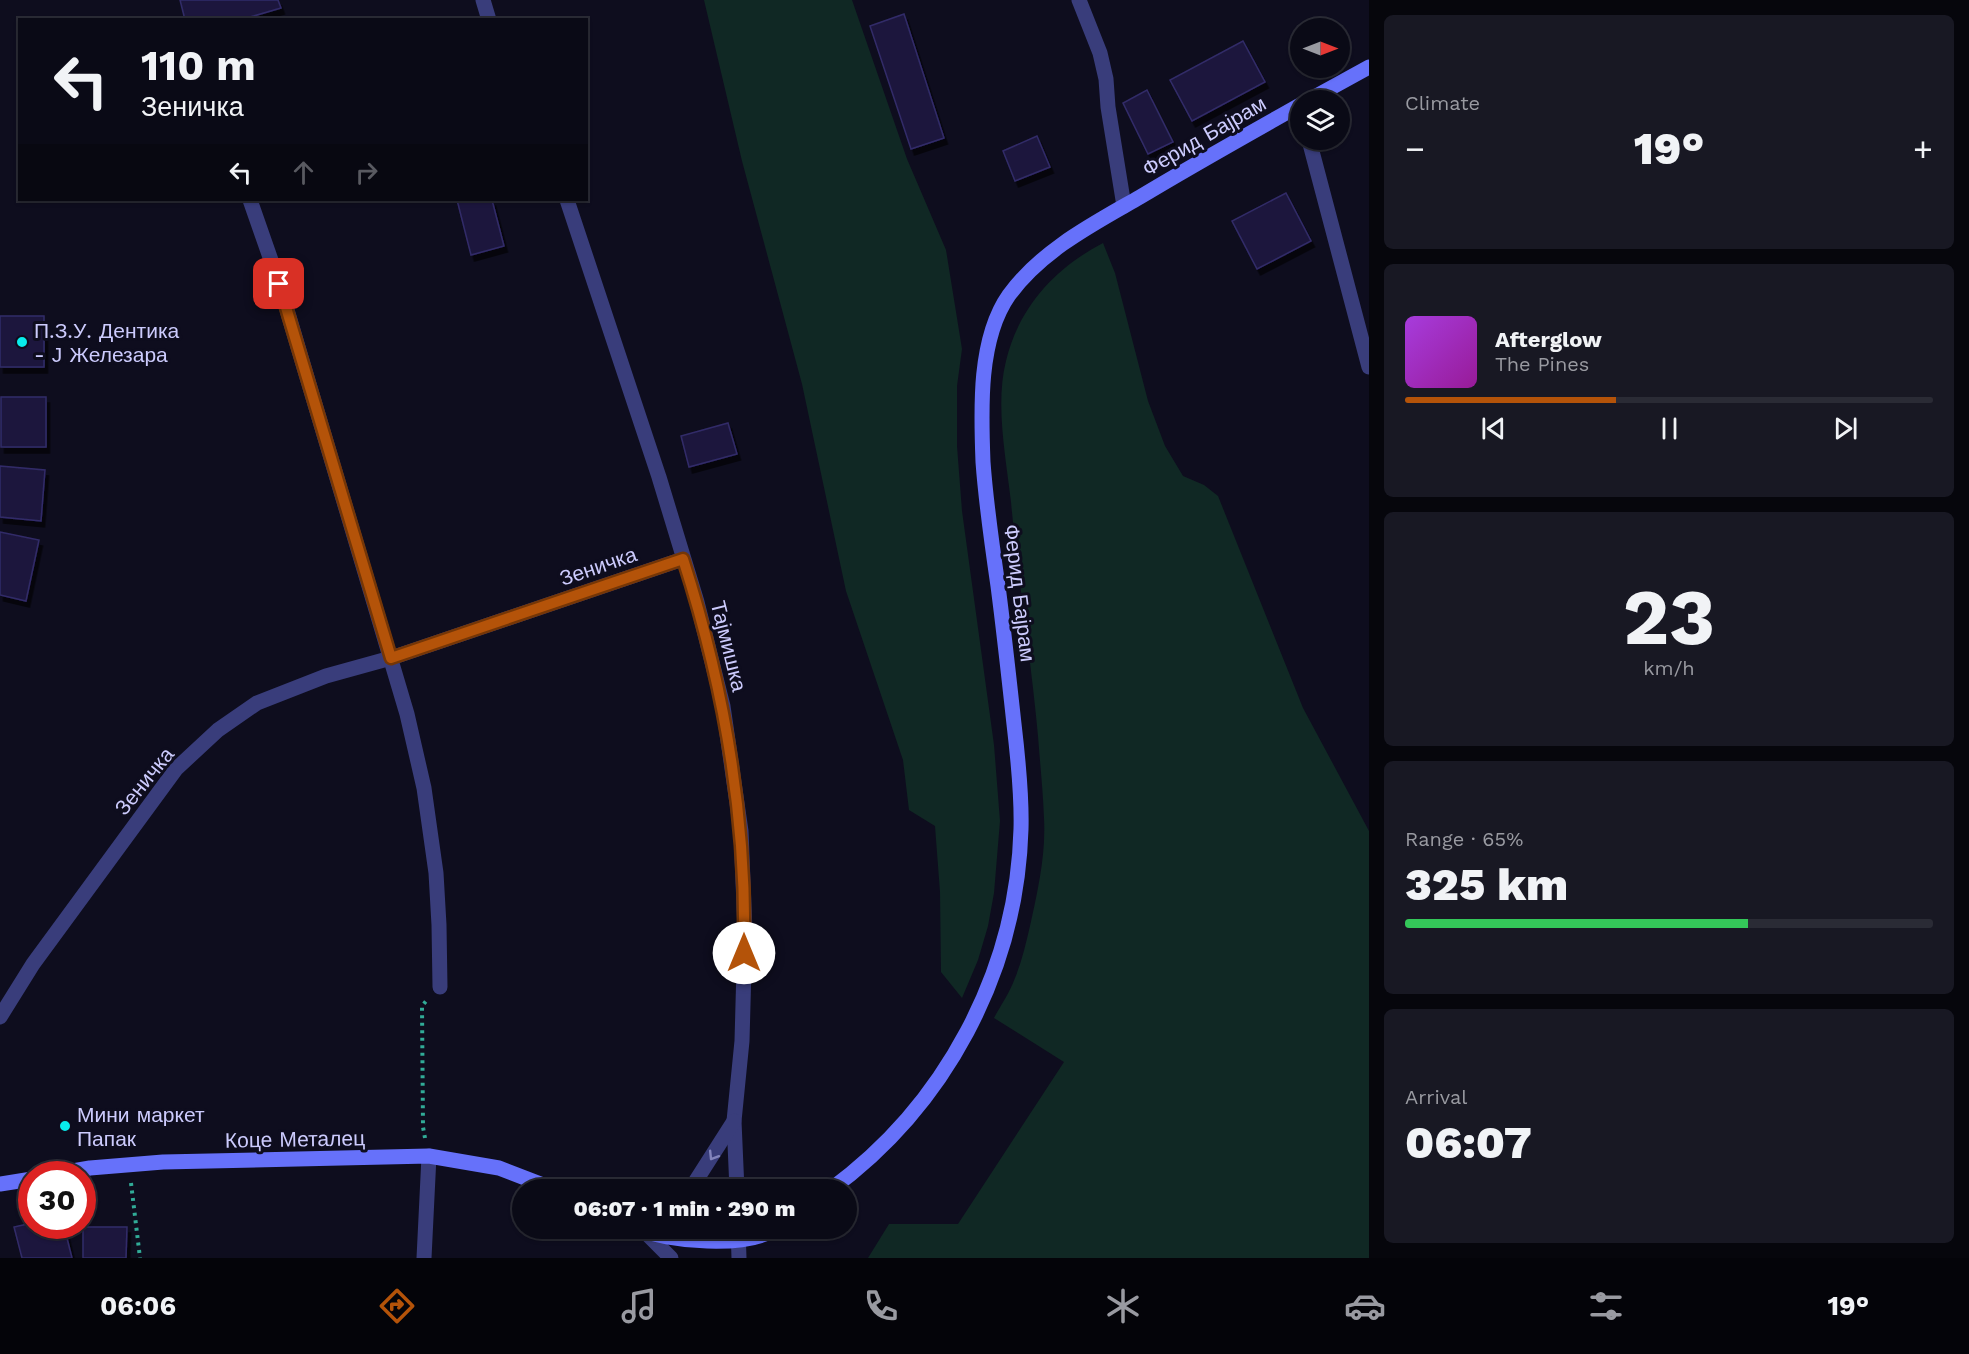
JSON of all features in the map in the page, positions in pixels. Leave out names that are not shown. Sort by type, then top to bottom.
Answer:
[{"type":"street","points":[[483,0],[488,18]]},
{"type":"street","points":[[1079,0],[1100,53],[1106,79],[1108,106],[1124,206]]},
{"type":"street","points":[[1327,90],[1369,67]]},
{"type":"street","name":"Ферид Бајрам","points":[[845,1179],[903,1125],[952,1060],[980,1007],[1002,948],[1019,862],[1021,826],[1018,757],[985,490],[981,427],[983,382],[988,347],[995,323],[1008,297],[1022,280],[1042,260],[1078,232],[1290,112]]},
{"type":"street","points":[[1312,150],[1369,365]]},
{"type":"street","points":[[250,201],[279,284],[407,714],[424,788],[436,873],[440,987]]},
{"type":"street","name":"Тајмишка","points":[[567,201],[659,477],[697,602],[723,706],[741,831],[745,931],[742,1041],[734,1121],[737,1179]]},
{"type":"street","name":"Зеничка","points":[[0,1017],[33,964],[176,769],[218,730],[257,703],[326,676],[391,658],[683,559]]},
{"type":"street","name":"Тајмишка","points":[[697,1179],[734,1121]]},
{"type":"street","points":[[424,1258],[429,1156]]},
{"type":"street","name":"Коце Металец","points":[[96,1168],[163,1162],[429,1156],[499,1168],[528,1179]]},
{"type":"street","points":[[0,1184],[18,1181]]},
{"type":"street","points":[[656,1239],[672,1258]]},
{"type":"street","points":[[738,1239],[739,1258]]},
{"type":"path","points":[[429,1156],[423,1127],[422,1006],[440,987]]},
{"type":"path","points":[[130,1180],[140,1258]]},
{"type":"green space","points":[[704,0],[852,0],[907,159],[946,250],[962,349],[957,386],[957,446],[962,511],[994,745],[1000,821],[994,893],[988,926],[978,960],[962,998],[941,972],[940,892],[935,826],[909,810],[903,760],[846,591],[802,384],[742,161]]},
{"type":"green space","points":[[1103,243],[1115,273],[1148,401],[1165,446],[1183,476],[1204,485],[1218,496],[1303,708],[1369,831],[1369,1258],[868,1258],[889,1224],[958,1224],[1064,1062],[994,1018],[1013,983],[1024,952],[1043,858],[1044,832],[1038,736],[1004,449],[1001,395],[1006,361],[1012,341],[1030,307],[1041,291],[1069,264]]},
{"type":"building","points":[[180,0],[278,0],[281,8],[247,18],[184,18]]},
{"type":"building","points":[[904,14],[944,138],[911,149],[870,26]]},
{"type":"building","points":[[1243,41],[1265,82],[1192,121],[1170,80]]},
{"type":"building","points":[[1147,90],[1173,142],[1148,154],[1123,103]]},
{"type":"building","points":[[1037,136],[1050,167],[1015,181],[1003,151]]},
{"type":"building","points":[[1286,193],[1311,241],[1257,269],[1232,221]]},
{"type":"building","points":[[457,201],[492,201],[504,246],[471,255]]},
{"type":"building","name":"П.З.У. Дентика - Ј Железара","points":[[0,316],[44,316],[44,367],[0,367]]},
{"type":"building","points":[[1,397],[46,397],[46,447],[1,447]]},
{"type":"building","points":[[728,423],[737,454],[689,467],[681,436]]},
{"type":"building","points":[[0,466],[45,470],[41,521],[0,517]]},
{"type":"building","points":[[0,532],[39,540],[26,601],[0,595]]},
{"type":"building","points":[[18,1226],[18,1239],[67,1239],[72,1258],[22,1258],[14,1227]]},
{"type":"building","points":[[96,1227],[127,1227],[126,1258],[83,1258],[83,1239],[96,1239]]},
{"type":"place","name":"П.З.У. Дентика - Ј Железара","points":[[22,342]]},
{"type":"place","name":"Мини маркет Папак","points":[[65,1126]]},
{"type":"route","points":[[279,284],[391,658],[683,559],[697,602],[723,706],[741,831],[744,953]]}]
